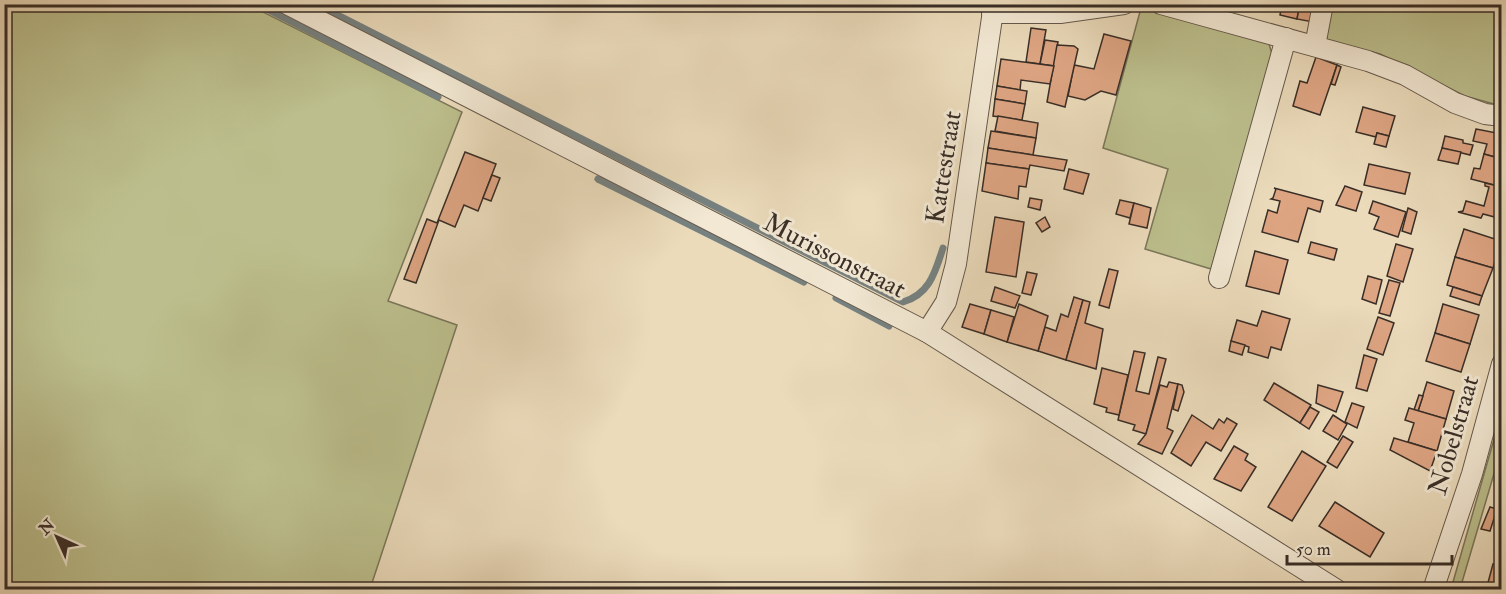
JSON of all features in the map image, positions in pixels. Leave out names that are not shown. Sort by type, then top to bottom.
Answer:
[{"type":"street","name":"Murissonstraat","points":[[287,4],[927,332],[1337,590]]},
{"type":"street","points":[[993,9],[1060,13],[1124,4]]},
{"type":"street","points":[[1161,4],[1315,46],[1405,75],[1455,103],[1485,114],[1502,116]]},
{"type":"street","points":[[1315,46],[1323,4]]},
{"type":"street","name":"Kattestraat","points":[[927,332],[946,302],[956,264],[993,9]]},
{"type":"street","points":[[1219,278],[1286,38]]},
{"type":"street","name":"Nobelstraat","points":[[1433,590],[1472,474],[1502,364]]},
{"type":"green space","points":[[4,5],[249,5],[462,112],[388,301],[457,325],[370,589],[5,589]]},
{"type":"green space","points":[[1330,5],[1501,5],[1501,106],[1465,96],[1380,54],[1324,40]]},
{"type":"green space","points":[[1141,8],[1260,36],[1269,44],[1272,54],[1211,269],[1145,249],[1168,169],[1103,148]]},
{"type":"green space","points":[[1501,415],[1501,450],[1460,589],[1451,589]]},
{"type":"building","points":[[1282,4],[1300,4],[1297,19],[1280,15]]},
{"type":"building","points":[[1300,4],[1317,4],[1313,22],[1297,19]]},
{"type":"building","points":[[1031,28],[1046,30],[1040,64],[1026,62]]},
{"type":"building","points":[[1104,34],[1131,41],[1116,95],[1101,91],[1085,100],[1068,96],[1074,65],[1094,69]]},
{"type":"building","points":[[1045,40],[1058,42],[1054,66],[1040,64]]},
{"type":"building","points":[[1057,45],[1074,46],[1078,49],[1065,107],[1047,102]]},
{"type":"building","points":[[1316,57],[1337,65],[1320,115],[1293,106],[1300,81],[1307,83]]},
{"type":"building","points":[[1001,59],[1054,66],[1050,84],[1021,80],[1020,90],[997,86]]},
{"type":"building","points":[[1337,65],[1341,67],[1335,85],[1331,84]]},
{"type":"building","points":[[997,86],[1027,91],[1025,104],[995,99]]},
{"type":"building","points":[[995,99],[1025,104],[1022,120],[993,116]]},
{"type":"building","points":[[1363,107],[1395,116],[1389,136],[1377,133],[1376,137],[1356,132]]},
{"type":"building","points":[[998,116],[1038,123],[1036,138],[995,131]]},
{"type":"building","points":[[1476,129],[1502,134],[1502,159],[1484,154],[1487,144],[1473,141]]},
{"type":"building","points":[[991,131],[1036,138],[1033,155],[988,148]]},
{"type":"building","points":[[1377,133],[1389,136],[1386,147],[1374,144]]},
{"type":"building","points":[[1445,136],[1473,145],[1470,155],[1442,148]]},
{"type":"building","points":[[988,148],[1067,160],[1064,171],[1030,165],[1029,169],[986,163]]},
{"type":"building","points":[[1442,148],[1461,152],[1458,164],[1438,160]]},
{"type":"building","points":[[465,152],[496,164],[478,211],[464,205],[455,227],[439,220],[416,283],[404,279],[427,219],[437,223]]},
{"type":"building","points":[[1484,154],[1502,159],[1502,187],[1471,179],[1474,168],[1480,169]]},
{"type":"building","points":[[986,163],[1029,169],[1026,187],[1019,186],[1018,199],[982,191]]},
{"type":"building","points":[[1369,164],[1410,173],[1405,194],[1364,185]]},
{"type":"building","points":[[1069,169],[1089,174],[1083,194],[1064,189]]},
{"type":"building","points":[[492,175],[500,178],[491,201],[483,198]]},
{"type":"building","points":[[1485,183],[1502,187],[1502,219],[1483,214],[1481,218],[1458,212],[1463,211],[1466,201],[1484,206],[1489,187],[1485,186]]},
{"type":"building","points":[[1345,186],[1362,192],[1356,211],[1336,205]]},
{"type":"building","points":[[1274,188],[1323,201],[1320,212],[1308,208],[1298,242],[1262,232],[1268,210],[1277,213],[1280,201],[1271,199],[1276,189]]},
{"type":"building","points":[[1030,198],[1042,200],[1040,210],[1028,207]]},
{"type":"building","points":[[1120,200],[1134,203],[1130,218],[1116,214]]},
{"type":"building","points":[[1373,201],[1406,212],[1398,237],[1374,229],[1379,217],[1369,213]]},
{"type":"building","points":[[1134,203],[1151,208],[1147,228],[1129,224]]},
{"type":"building","points":[[1408,208],[1417,212],[1411,234],[1402,231]]},
{"type":"building","points":[[995,217],[1024,222],[1016,277],[986,272]]},
{"type":"building","points":[[1045,217],[1050,227],[1042,232],[1036,223]]},
{"type":"building","points":[[1464,229],[1501,241],[1493,268],[1455,257]]},
{"type":"building","points":[[1311,242],[1337,249],[1334,260],[1308,253]]},
{"type":"building","points":[[1396,244],[1413,249],[1403,282],[1387,276]]},
{"type":"building","points":[[1255,251],[1288,260],[1279,294],[1246,286]]},
{"type":"building","points":[[1455,257],[1493,268],[1482,296],[1447,285]]},
{"type":"building","points":[[1109,269],[1118,271],[1109,308],[1099,305]]},
{"type":"building","points":[[1027,272],[1037,274],[1031,295],[1022,293]]},
{"type":"building","points":[[1368,276],[1382,280],[1376,304],[1362,299]]},
{"type":"building","points":[[1389,280],[1400,283],[1390,316],[1379,313]]},
{"type":"building","points":[[995,287],[1020,296],[1015,308],[991,301]]},
{"type":"building","points":[[1453,287],[1482,296],[1479,305],[1450,296]]},
{"type":"building","points":[[1074,297],[1083,300],[1066,360],[1038,351],[1045,327],[1056,331],[1061,314],[1068,317]]},
{"type":"building","points":[[1083,300],[1090,302],[1085,323],[1103,329],[1096,369],[1066,360]]},
{"type":"building","points":[[970,304],[991,310],[984,334],[962,327]]},
{"type":"building","points":[[1019,304],[1048,316],[1038,351],[1007,342]]},
{"type":"building","points":[[1443,304],[1479,315],[1470,344],[1435,333]]},
{"type":"building","points":[[991,310],[1014,317],[1007,342],[984,334]]},
{"type":"building","points":[[1262,311],[1290,319],[1281,350],[1271,347],[1268,358],[1248,352],[1249,347],[1231,341],[1237,320],[1257,326]]},
{"type":"building","points":[[1378,317],[1394,323],[1383,355],[1367,349]]},
{"type":"building","points":[[1435,333],[1470,344],[1461,372],[1426,361]]},
{"type":"building","points":[[1231,341],[1245,345],[1242,355],[1229,351]]},
{"type":"building","points":[[1134,351],[1145,353],[1136,391],[1149,394],[1158,357],[1166,359],[1146,434],[1133,430],[1135,425],[1118,420]]},
{"type":"building","points":[[1364,355],[1377,359],[1367,391],[1356,388]]},
{"type":"building","points":[[1102,368],[1128,375],[1119,415],[1106,412],[1107,408],[1094,404]]},
{"type":"building","points":[[1169,382],[1178,384],[1167,428],[1173,431],[1162,454],[1138,444],[1146,434],[1160,385],[1167,387]]},
{"type":"building","points":[[1427,382],[1454,391],[1446,419],[1418,411]]},
{"type":"building","points":[[1274,383],[1311,405],[1300,423],[1264,400]]},
{"type":"building","points":[[1178,384],[1182,385],[1184,392],[1178,411],[1173,409]]},
{"type":"building","points":[[1318,385],[1343,392],[1336,412],[1316,403]]},
{"type":"building","points":[[1419,395],[1423,396],[1418,411],[1414,410]]},
{"type":"building","points":[[1352,403],[1364,407],[1357,428],[1345,422]]},
{"type":"building","points":[[1310,407],[1319,412],[1309,429],[1300,423]]},
{"type":"building","points":[[1409,408],[1446,419],[1437,451],[1408,442],[1414,423],[1405,420]]},
{"type":"building","points":[[1192,415],[1213,429],[1219,419],[1224,423],[1227,418],[1237,424],[1221,451],[1206,442],[1191,466],[1171,453]]},
{"type":"building","points":[[1333,415],[1347,424],[1338,440],[1323,431]]},
{"type":"building","points":[[1343,436],[1353,442],[1337,468],[1327,462]]},
{"type":"building","points":[[1394,438],[1437,451],[1430,471],[1390,450]]},
{"type":"building","points":[[1234,446],[1248,454],[1245,460],[1256,467],[1241,491],[1214,479]]},
{"type":"building","points":[[1302,451],[1326,466],[1292,521],[1268,507]]},
{"type":"building","points":[[1335,502],[1384,533],[1370,557],[1319,526]]},
{"type":"building","points":[[1490,507],[1497,509],[1490,531],[1481,529]]},
{"type":"building","points":[[1493,564],[1501,567],[1495,590],[1486,590]]},
{"type":"waterway","points":[[257,4],[438,97]]},
{"type":"waterway","points":[[316,4],[903,302],[920,294],[925,288],[934,274],[943,248]]},
{"type":"waterway","points":[[598,179],[804,282]]},
{"type":"waterway","points":[[836,298],[889,326]]}]
